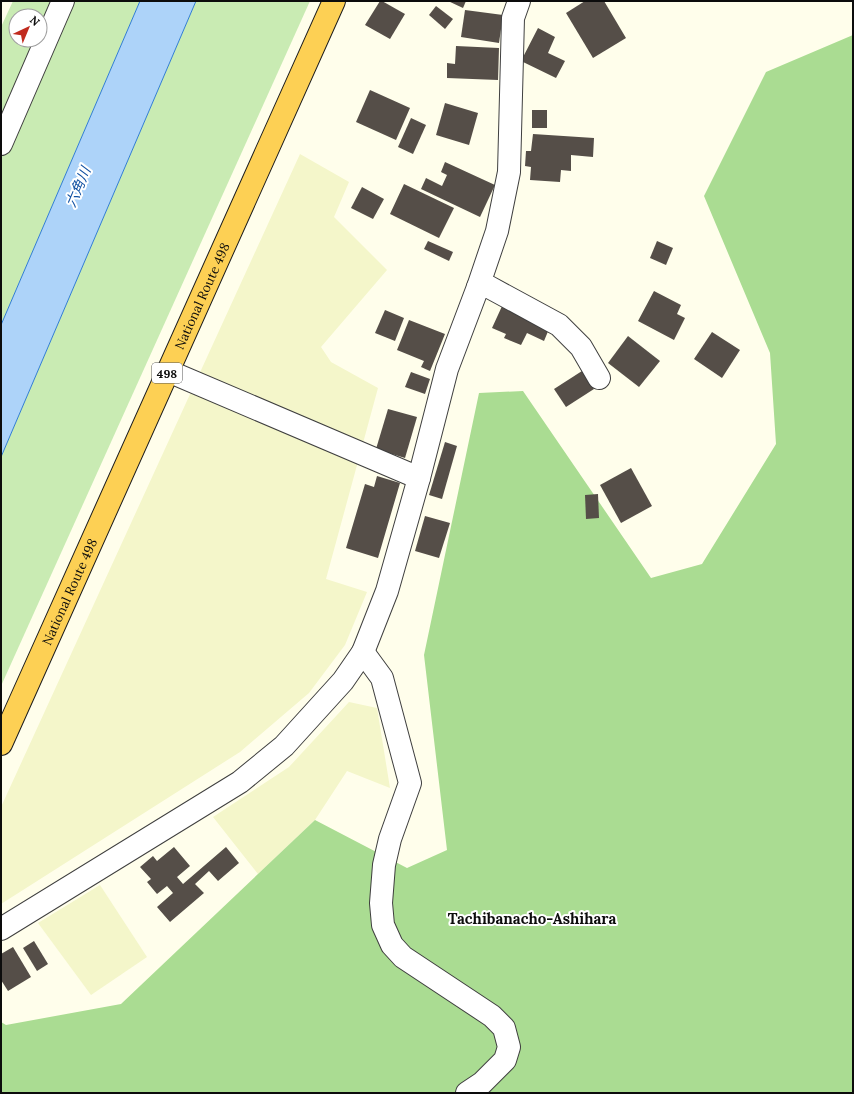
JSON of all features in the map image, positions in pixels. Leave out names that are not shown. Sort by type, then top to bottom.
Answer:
[{"type":"highway","name":"National Route 498","points":[[1,744],[334,1]]},
{"type":"street","points":[[1,144],[63,1]]},
{"type":"street","points":[[1,929],[240,782],[284,746],[343,681],[363,652],[387,591],[419,478],[447,368],[478,287],[497,231],[510,172],[513,18],[519,1]]},
{"type":"street","points":[[478,287],[489,287],[559,325],[581,347],[599,378]]},
{"type":"street","points":[[168,371],[419,478]]},
{"type":"street","points":[[363,652],[382,678],[410,783],[390,839],[384,865],[381,903],[383,925],[392,945],[403,957],[492,1016],[504,1028],[509,1047],[505,1060],[482,1083],[467,1093]]},
{"type":"green space","points":[[13,1],[140,1],[1,325],[1,27],[8,12],[8,48],[48,48],[48,8],[10,8]]},
{"type":"green space","points":[[196,1],[310,1],[1,686],[1,457]]},
{"type":"green space","points":[[853,35],[853,1093],[1,1093],[1,1022],[6,1025],[121,1004],[315,820],[407,868],[447,850],[424,655],[479,393],[523,391],[651,578],[702,564],[776,444],[770,353],[704,196],[766,72]]},
{"type":"green space","points":[[300,154],[349,182],[334,217],[387,270],[321,347],[331,362],[378,388],[326,579],[367,592],[345,645],[309,693],[240,752],[1,904],[1,807]]},
{"type":"green space","points":[[349,702],[377,708],[390,788],[347,771],[315,820],[258,874],[213,817],[289,767]]},
{"type":"green space","points":[[100,885],[147,957],[91,995],[38,923]]},
{"type":"water","name":"六角川","points":[[140,1],[196,1],[1,457],[1,325]]},
{"type":"building","points":[[380,1],[405,14],[390,39],[365,25]]},
{"type":"building","points":[[448,1],[466,1],[463,8]]},
{"type":"building","points":[[585,1],[604,1],[626,38],[593,58],[566,13]]},
{"type":"building","points":[[436,6],[453,19],[445,29],[429,15]]},
{"type":"building","points":[[465,10],[503,15],[499,43],[461,37]]},
{"type":"building","points":[[538,28],[555,37],[548,53],[565,61],[556,78],[521,61]]},
{"type":"building","points":[[456,46],[499,48],[498,80],[447,78],[447,63],[455,64]]},
{"type":"building","points":[[370,90],[410,108],[396,140],[356,122]]},
{"type":"building","points":[[445,103],[478,113],[469,145],[436,135]]},
{"type":"building","points":[[532,110],[547,110],[547,128],[532,128]]},
{"type":"building","points":[[411,118],[426,125],[413,154],[398,147]]},
{"type":"building","points":[[533,134],[594,138],[593,157],[571,155],[571,171],[561,170],[560,182],[530,180],[531,167],[525,166],[526,151],[531,151]]},
{"type":"building","points":[[445,162],[495,185],[480,217],[421,189],[426,178],[442,186],[447,175],[441,172]]},
{"type":"building","points":[[404,184],[454,208],[439,238],[390,214]]},
{"type":"building","points":[[362,187],[384,199],[373,219],[351,208]]},
{"type":"building","points":[[428,241],[453,252],[449,261],[424,249]]},
{"type":"building","points":[[657,241],[673,248],[666,265],[650,258]]},
{"type":"building","points":[[654,291],[681,305],[677,314],[685,318],[674,340],[638,321]]},
{"type":"building","points":[[503,304],[549,329],[544,341],[527,333],[521,345],[504,338],[506,334],[492,328]]},
{"type":"building","points":[[385,310],[404,318],[395,341],[375,333]]},
{"type":"building","points":[[409,320],[445,334],[430,371],[421,367],[424,361],[397,350]]},
{"type":"building","points":[[712,332],[740,350],[722,378],[694,359]]},
{"type":"building","points":[[628,336],[660,361],[639,387],[608,363]]},
{"type":"building","points":[[582,371],[594,389],[566,407],[554,389]]},
{"type":"building","points":[[411,372],[430,379],[425,394],[405,387]]},
{"type":"building","points":[[388,409],[417,417],[405,458],[376,449]]},
{"type":"building","points":[[445,442],[457,446],[442,499],[429,495]]},
{"type":"building","points":[[631,468],[652,506],[621,523],[600,485]]},
{"type":"building","points":[[377,476],[400,483],[378,558],[346,548],[365,484],[374,487]]},
{"type":"building","points":[[598,494],[599,518],[586,519],[585,495]]},
{"type":"building","points":[[425,516],[450,523],[439,558],[415,551]]},
{"type":"building","points":[[174,847],[190,866],[177,877],[183,884],[226,847],[239,863],[218,881],[209,871],[195,884],[204,893],[170,922],[157,907],[173,893],[167,886],[157,894],[147,882],[151,879],[140,867],[153,856],[157,861]]},
{"type":"building","points":[[34,941],[48,964],[37,971],[23,948]]},
{"type":"building","points":[[13,947],[31,977],[8,991],[1,980],[1,954]]},
{"type":"district","name":"Tachibanacho-Ashihara","points":[[532,918]]}]
